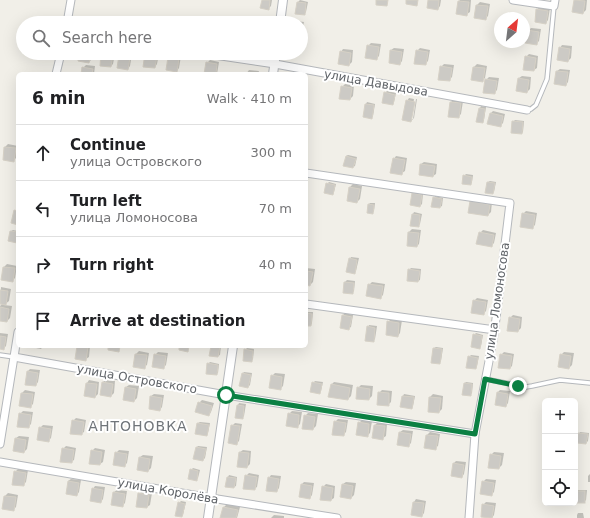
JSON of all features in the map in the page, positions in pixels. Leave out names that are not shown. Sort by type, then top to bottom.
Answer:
[{"type":"street","points":[[68,16],[71,0]]},
{"type":"street","points":[[281,16],[283,0]]},
{"type":"street","points":[[514,0],[554,3]]},
{"type":"street","points":[[56,72],[59,60]]},
{"type":"street","name":"улица Давыдова","points":[[248,60],[527,110]]},
{"type":"street","points":[[273,72],[275,60]]},
{"type":"street","name":"улица Ломоносова","points":[[308,173],[510,203],[495,330],[475,434],[469,518]]},
{"type":"street","points":[[308,304],[495,330]]},
{"type":"street","points":[[0,444],[16,345]]},
{"type":"street","points":[[208,518],[233,348]]},
{"type":"street","name":"улица Островского","points":[[14,358],[226,395],[475,434]]},
{"type":"street","name":"улица Королёва","points":[[0,462],[336,518]]},
{"type":"lane","points":[[527,110],[536,105],[548,79],[554,3]]},
{"type":"lane","points":[[0,355],[14,358]]},
{"type":"lane","points":[[485,379],[526,387],[560,380],[590,382]]},
{"type":"building","points":[[262,0],[270,0],[269,10],[260,8]]},
{"type":"building","points":[[376,0],[388,0],[387,6],[376,5]]},
{"type":"building","points":[[406,0],[418,0],[417,6],[406,4]]},
{"type":"building","points":[[428,0],[439,0],[438,10],[427,8]]},
{"type":"building","points":[[574,0],[585,1],[583,14],[572,12]]},
{"type":"building","points":[[458,1],[469,2],[467,16],[456,14]]},
{"type":"building","points":[[297,2],[306,3],[305,15],[295,14]]},
{"type":"building","points":[[476,5],[488,6],[486,20],[474,18]]},
{"type":"building","points":[[536,9],[548,11],[546,24],[535,22]]},
{"type":"building","points":[[530,30],[539,32],[537,45],[530,44]]},
{"type":"building","points":[[367,45],[379,47],[377,60],[365,58]]},
{"type":"building","points":[[559,47],[570,49],[568,62],[557,60]]},
{"type":"building","points":[[390,50],[402,52],[400,65],[389,63]]},
{"type":"building","points":[[416,50],[428,52],[426,65],[414,64]]},
{"type":"building","points":[[340,51],[351,53],[349,66],[338,64]]},
{"type":"building","points":[[525,56],[536,58],[534,71],[523,70]]},
{"type":"building","points":[[78,60],[90,60],[89,63]]},
{"type":"building","points":[[100,60],[112,60],[111,67],[100,66]]},
{"type":"building","points":[[118,60],[130,60],[128,70],[117,68]]},
{"type":"building","points":[[144,60],[156,60],[155,68],[143,67]]},
{"type":"building","points":[[168,60],[179,60],[177,72],[166,70]]},
{"type":"building","points":[[206,62],[217,64],[216,72],[204,72]]},
{"type":"building","points":[[440,66],[452,68],[450,81],[438,80]]},
{"type":"building","points":[[82,67],[93,69],[92,72],[81,72]]},
{"type":"building","points":[[473,67],[485,68],[483,82],[471,80]]},
{"type":"building","points":[[556,71],[568,72],[566,86],[554,84]]},
{"type":"building","points":[[518,78],[529,80],[527,93],[516,91]]},
{"type":"building","points":[[485,79],[497,81],[495,94],[483,93]]},
{"type":"building","points":[[341,86],[352,88],[350,100],[339,99]]},
{"type":"building","points":[[384,92],[395,95],[393,105],[382,103]]},
{"type":"building","points":[[406,100],[415,102],[411,122],[402,120]]},
{"type":"building","points":[[450,102],[461,103],[459,118],[448,117]]},
{"type":"building","points":[[365,104],[374,105],[372,119],[363,117]]},
{"type":"building","points":[[479,108],[485,109],[483,123],[476,122]]},
{"type":"building","points":[[490,113],[503,116],[501,127],[487,124]]},
{"type":"building","points":[[512,121],[523,122],[522,134],[511,133]]},
{"type":"building","points":[[4,147],[16,148],[14,162],[3,160]]},
{"type":"building","points":[[346,156],[356,159],[353,168],[343,166]]},
{"type":"building","points":[[393,158],[405,160],[402,175],[390,173]]},
{"type":"building","points":[[420,164],[435,166],[433,177],[419,175]]},
{"type":"building","points":[[463,175],[472,177],[471,185],[462,184]]},
{"type":"building","points":[[487,182],[495,183],[493,194],[485,193]]},
{"type":"building","points":[[326,183],[335,185],[333,195],[324,193]]},
{"type":"building","points":[[349,187],[360,189],[357,203],[347,201]]},
{"type":"building","points":[[412,193],[422,195],[420,207],[410,205]]},
{"type":"building","points":[[433,197],[442,199],[440,208],[431,207]]},
{"type":"building","points":[[470,201],[490,205],[488,216],[468,213]]},
{"type":"building","points":[[368,204],[374,205],[373,214],[367,213]]},
{"type":"building","points":[[14,210],[16,210],[16,224],[11,223]]},
{"type":"building","points":[[522,213],[535,215],[533,229],[520,227]]},
{"type":"building","points":[[412,214],[420,215],[419,227],[410,226]]},
{"type":"building","points":[[10,231],[16,232],[16,243],[8,241]]},
{"type":"building","points":[[408,232],[419,233],[417,247],[407,246]]},
{"type":"building","points":[[479,232],[494,235],[492,247],[476,244]]},
{"type":"building","points":[[349,258],[357,260],[355,274],[346,272]]},
{"type":"building","points":[[3,267],[15,268],[13,282],[1,280]]},
{"type":"building","points":[[408,269],[420,271],[418,282],[407,281]]},
{"type":"building","points":[[308,271],[313,272],[310,286],[308,286]]},
{"type":"building","points":[[344,282],[354,283],[353,294],[343,293]]},
{"type":"building","points":[[368,284],[383,286],[381,299],[366,296]]},
{"type":"building","points":[[0,290],[8,291],[6,305],[0,304]]},
{"type":"building","points":[[473,300],[486,302],[484,315],[471,313]]},
{"type":"building","points":[[0,307],[9,309],[7,322],[0,321]]},
{"type":"building","points":[[308,313],[312,314],[311,326],[308,326]]},
{"type":"building","points":[[342,315],[352,317],[349,330],[340,328]]},
{"type":"building","points":[[509,317],[520,319],[518,332],[507,331]]},
{"type":"building","points":[[387,321],[399,323],[398,337],[386,335]]},
{"type":"building","points":[[367,326],[375,328],[374,342],[365,341]]},
{"type":"building","points":[[473,334],[482,336],[480,349],[471,347]]},
{"type":"building","points":[[0,336],[6,337],[4,350],[0,349]]},
{"type":"building","points":[[77,348],[88,348],[86,361],[75,359]]},
{"type":"building","points":[[108,348],[120,348],[119,352],[108,350]]},
{"type":"building","points":[[179,348],[189,348],[188,352],[179,350]]},
{"type":"building","points":[[211,348],[220,348],[218,357],[209,356]]},
{"type":"building","points":[[433,348],[442,349],[440,364],[431,363]]},
{"type":"building","points":[[244,349],[253,351],[252,362],[243,361]]},
{"type":"building","points":[[135,354],[147,355],[145,369],[133,367]]},
{"type":"building","points":[[154,354],[166,356],[164,369],[152,367]]},
{"type":"building","points":[[500,354],[512,356],[510,369],[498,368]]},
{"type":"building","points":[[560,354],[571,356],[569,369],[558,367]]},
{"type":"building","points":[[468,356],[478,358],[476,369],[466,368]]},
{"type":"building","points":[[207,363],[218,365],[217,375],[206,374]]},
{"type":"building","points":[[27,371],[38,373],[36,386],[25,385]]},
{"type":"building","points":[[242,373],[251,375],[248,388],[239,386]]},
{"type":"building","points":[[271,375],[282,377],[281,390],[269,388]]},
{"type":"building","points":[[102,382],[113,384],[111,397],[100,395]]},
{"type":"building","points":[[312,382],[322,384],[320,394],[310,392]]},
{"type":"building","points":[[86,383],[97,384],[95,398],[84,396]]},
{"type":"building","points":[[464,383],[472,384],[471,396],[462,395]]},
{"type":"building","points":[[331,384],[350,388],[348,400],[328,397]]},
{"type":"building","points":[[125,387],[136,389],[134,402],[123,400]]},
{"type":"building","points":[[357,387],[370,389],[369,400],[356,399]]},
{"type":"building","points":[[378,392],[389,393],[389,406],[377,405]]},
{"type":"building","points":[[497,392],[508,394],[506,407],[495,405]]},
{"type":"building","points":[[21,393],[33,394],[31,408],[19,406]]},
{"type":"building","points":[[150,396],[162,398],[160,411],[149,409]]},
{"type":"building","points":[[402,396],[414,397],[412,409],[400,407]]},
{"type":"building","points":[[429,397],[441,398],[439,413],[428,412]]},
{"type":"building","points":[[198,402],[212,406],[209,416],[195,412]]},
{"type":"building","points":[[237,405],[244,406],[243,419],[235,418]]},
{"type":"building","points":[[19,413],[31,415],[29,428],[17,427]]},
{"type":"building","points":[[288,413],[299,415],[298,428],[286,426]]},
{"type":"building","points":[[304,415],[315,417],[313,430],[302,429]]},
{"type":"building","points":[[72,420],[84,422],[82,435],[70,434]]},
{"type":"building","points":[[334,421],[346,423],[344,436],[332,435]]},
{"type":"building","points":[[358,422],[369,424],[368,437],[356,435]]},
{"type":"building","points":[[197,423],[209,425],[207,436],[195,434]]},
{"type":"building","points":[[231,425],[240,426],[237,445],[228,443]]},
{"type":"building","points":[[374,425],[385,426],[383,440],[372,438]]},
{"type":"building","points":[[39,427],[51,429],[49,442],[37,440]]},
{"type":"building","points":[[399,432],[411,434],[409,447],[397,445]]},
{"type":"building","points":[[578,433],[588,434],[586,444],[578,443]]},
{"type":"building","points":[[426,435],[438,436],[436,450],[424,448]]},
{"type":"building","points":[[15,438],[26,440],[24,453],[13,451]]},
{"type":"building","points":[[196,447],[206,449],[203,461],[193,459]]},
{"type":"building","points":[[62,448],[74,450],[72,463],[60,462]]},
{"type":"building","points":[[91,450],[102,452],[100,465],[89,464]]},
{"type":"building","points":[[115,452],[127,454],[125,467],[113,465]]},
{"type":"building","points":[[239,452],[249,453],[247,468],[237,467]]},
{"type":"building","points":[[490,454],[501,456],[499,469],[488,468]]},
{"type":"building","points":[[139,457],[150,459],[148,472],[137,470]]},
{"type":"building","points":[[453,463],[464,465],[462,478],[451,476]]},
{"type":"building","points":[[190,469],[198,471],[197,481],[188,479]]},
{"type":"building","points":[[14,471],[26,473],[24,486],[12,485]]},
{"type":"building","points":[[245,475],[257,477],[255,490],[243,489]]},
{"type":"building","points":[[227,477],[236,478],[234,488],[225,487]]},
{"type":"building","points":[[268,477],[279,479],[277,492],[266,491]]},
{"type":"building","points":[[68,481],[79,483],[77,496],[66,494]]},
{"type":"building","points":[[482,481],[494,483],[492,496],[480,494]]},
{"type":"building","points":[[301,484],[312,486],[310,499],[299,497]]},
{"type":"building","points":[[342,484],[353,486],[351,499],[340,497]]},
{"type":"building","points":[[322,486],[333,488],[331,501],[320,500]]},
{"type":"building","points":[[92,488],[103,490],[101,503],[90,501]]},
{"type":"building","points":[[578,491],[585,491],[585,503],[578,503]]},
{"type":"building","points":[[113,492],[125,494],[123,507],[111,505]]},
{"type":"building","points":[[138,493],[149,495],[147,508],[136,507]]},
{"type":"building","points":[[4,496],[16,497],[14,511],[2,509]]},
{"type":"building","points":[[178,502],[185,504],[182,517],[175,516]]},
{"type":"building","points":[[413,502],[424,503],[422,517],[411,515]]},
{"type":"building","points":[[482,504],[494,506],[492,518],[481,517]]},
{"type":"building","points":[[223,507],[238,510],[236,518],[220,518]]},
{"type":"district","name":"АНТОНОВКА","points":[[138,426]]},
{"type":"route","points":[[226,395],[475,434],[485,379],[518,386]]}]
